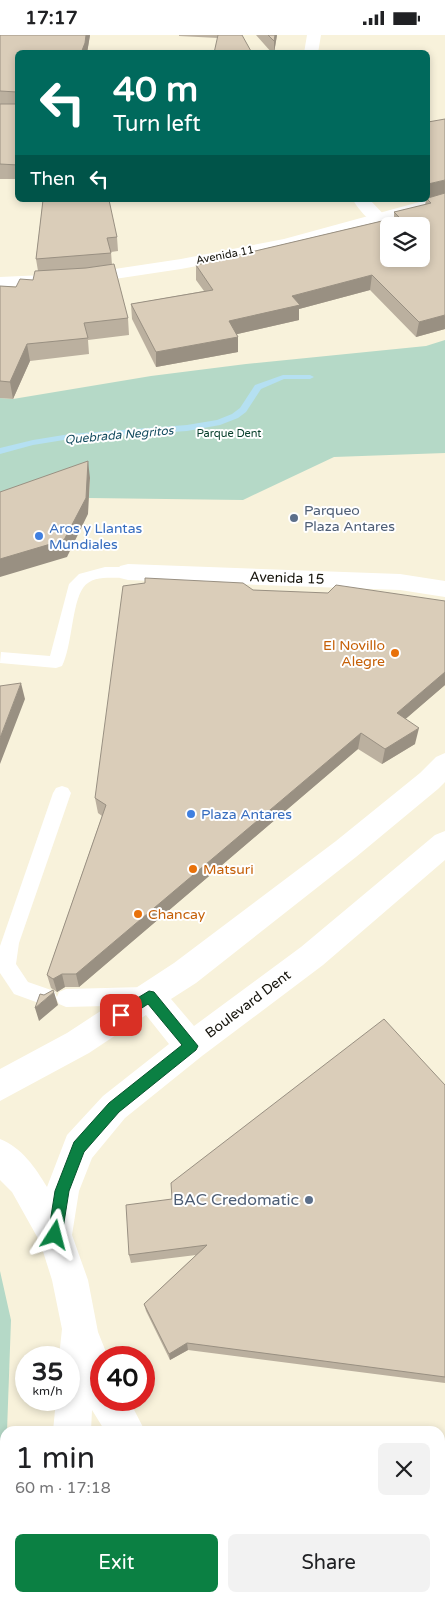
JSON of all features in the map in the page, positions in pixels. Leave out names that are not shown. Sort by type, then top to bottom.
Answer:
[{"type":"street","points":[[312,50],[314,35]]},
{"type":"street","name":"Avenida 11","points":[[6,285],[88,278],[181,264],[286,244],[445,201]]},
{"type":"street","points":[[363,202],[379,219]]},
{"type":"street","name":"Avenida 15","points":[[128,572],[400,582],[445,589]]},
{"type":"street","points":[[0,1086],[78,1043],[185,973],[346,849],[429,781],[445,764]]},
{"type":"street","name":"Boulevard Dent","points":[[55,1235],[62,1191],[79,1147],[114,1107],[191,1046],[312,956],[445,843]]},
{"type":"street","points":[[149,996],[191,1046]]},
{"type":"street","points":[[0,1156],[24,1180],[55,1235],[70,1280],[80,1329],[90,1358]]},
{"type":"street","points":[[72,1426],[80,1329]]},
{"type":"street","points":[[114,1411],[123,1426]]},
{"type":"lane","points":[[1,658],[56,663],[74,588],[78,582],[93,573],[128,572]]},
{"type":"lane","points":[[62,793],[10,943],[6,966],[21,988],[57,998],[149,996]]},
{"type":"green space","name":"Parque Dent","points":[[445,340],[445,453],[334,457],[243,500],[89,498],[90,478],[0,510],[0,398],[13,399],[151,376],[246,364],[426,346]]},
{"type":"green space","points":[[0,1271],[11,1320],[7,1426],[0,1426]]},
{"type":"building","points":[[0,35],[86,35],[82,50],[15,50],[15,92],[0,91]]},
{"type":"building","points":[[218,35],[242,35],[250,50],[215,50]]},
{"type":"building","points":[[268,35],[275,35],[274,41]]},
{"type":"building","points":[[0,104],[15,104],[15,165],[0,164]]},
{"type":"building","points":[[445,119],[445,180],[430,184],[430,122]]},
{"type":"building","points":[[445,193],[445,315],[419,322],[372,275],[292,296],[300,305],[229,321],[238,337],[156,352],[131,304],[213,290],[196,265],[380,221],[380,267],[430,267],[430,217],[399,217],[394,212],[431,203],[430,197]]},
{"type":"building","points":[[43,202],[109,202],[117,237],[107,238],[111,253],[36,259]]},
{"type":"building","points":[[114,264],[128,318],[84,323],[88,338],[27,344],[10,382],[0,381],[0,286],[16,287],[20,279],[33,280],[35,271],[86,268]]},
{"type":"building","name":"Aros y Llantas Mundiales","points":[[88,461],[86,498],[64,540],[0,559],[0,492]]},
{"type":"building","name":"Plaza Antares","points":[[145,578],[243,583],[253,590],[328,593],[336,585],[445,601],[445,672],[397,713],[419,728],[385,749],[361,733],[76,974],[62,974],[53,979],[47,975],[106,805],[95,798],[123,586],[145,583]]},
{"type":"building","points":[[21,683],[0,738],[0,686]]},
{"type":"building","points":[[53,990],[54,992],[35,1008],[40,994],[44,995]]},
{"type":"building","name":"BAC Credomatic","points":[[384,1019],[445,1085],[445,1377],[187,1343],[169,1354],[144,1304],[207,1245],[129,1255],[126,1205],[172,1199],[171,1183]]},
{"type":"waterway","name":"Quebrada Negritos","points":[[0,451],[33,442],[70,437],[210,425],[229,419],[243,410],[258,387],[283,377],[310,377]]},
{"type":"place","name":"Parqueo Plaza Antares","points":[[294,518]]},
{"type":"place","name":"Aros y Llantas Mundiales","points":[[39,536]]},
{"type":"place","name":"El Novillo Alegre","points":[[395,653]]},
{"type":"place","name":"Plaza Antares","points":[[191,814]]},
{"type":"place","name":"Matsuri","points":[[193,869]]},
{"type":"place","name":"Chancay","points":[[138,914]]},
{"type":"place","name":"BAC Credomatic","points":[[309,1200]]},
{"type":"route","points":[[55,1235],[62,1191],[79,1147],[114,1107],[191,1046],[149,996],[121,1015]]}]
